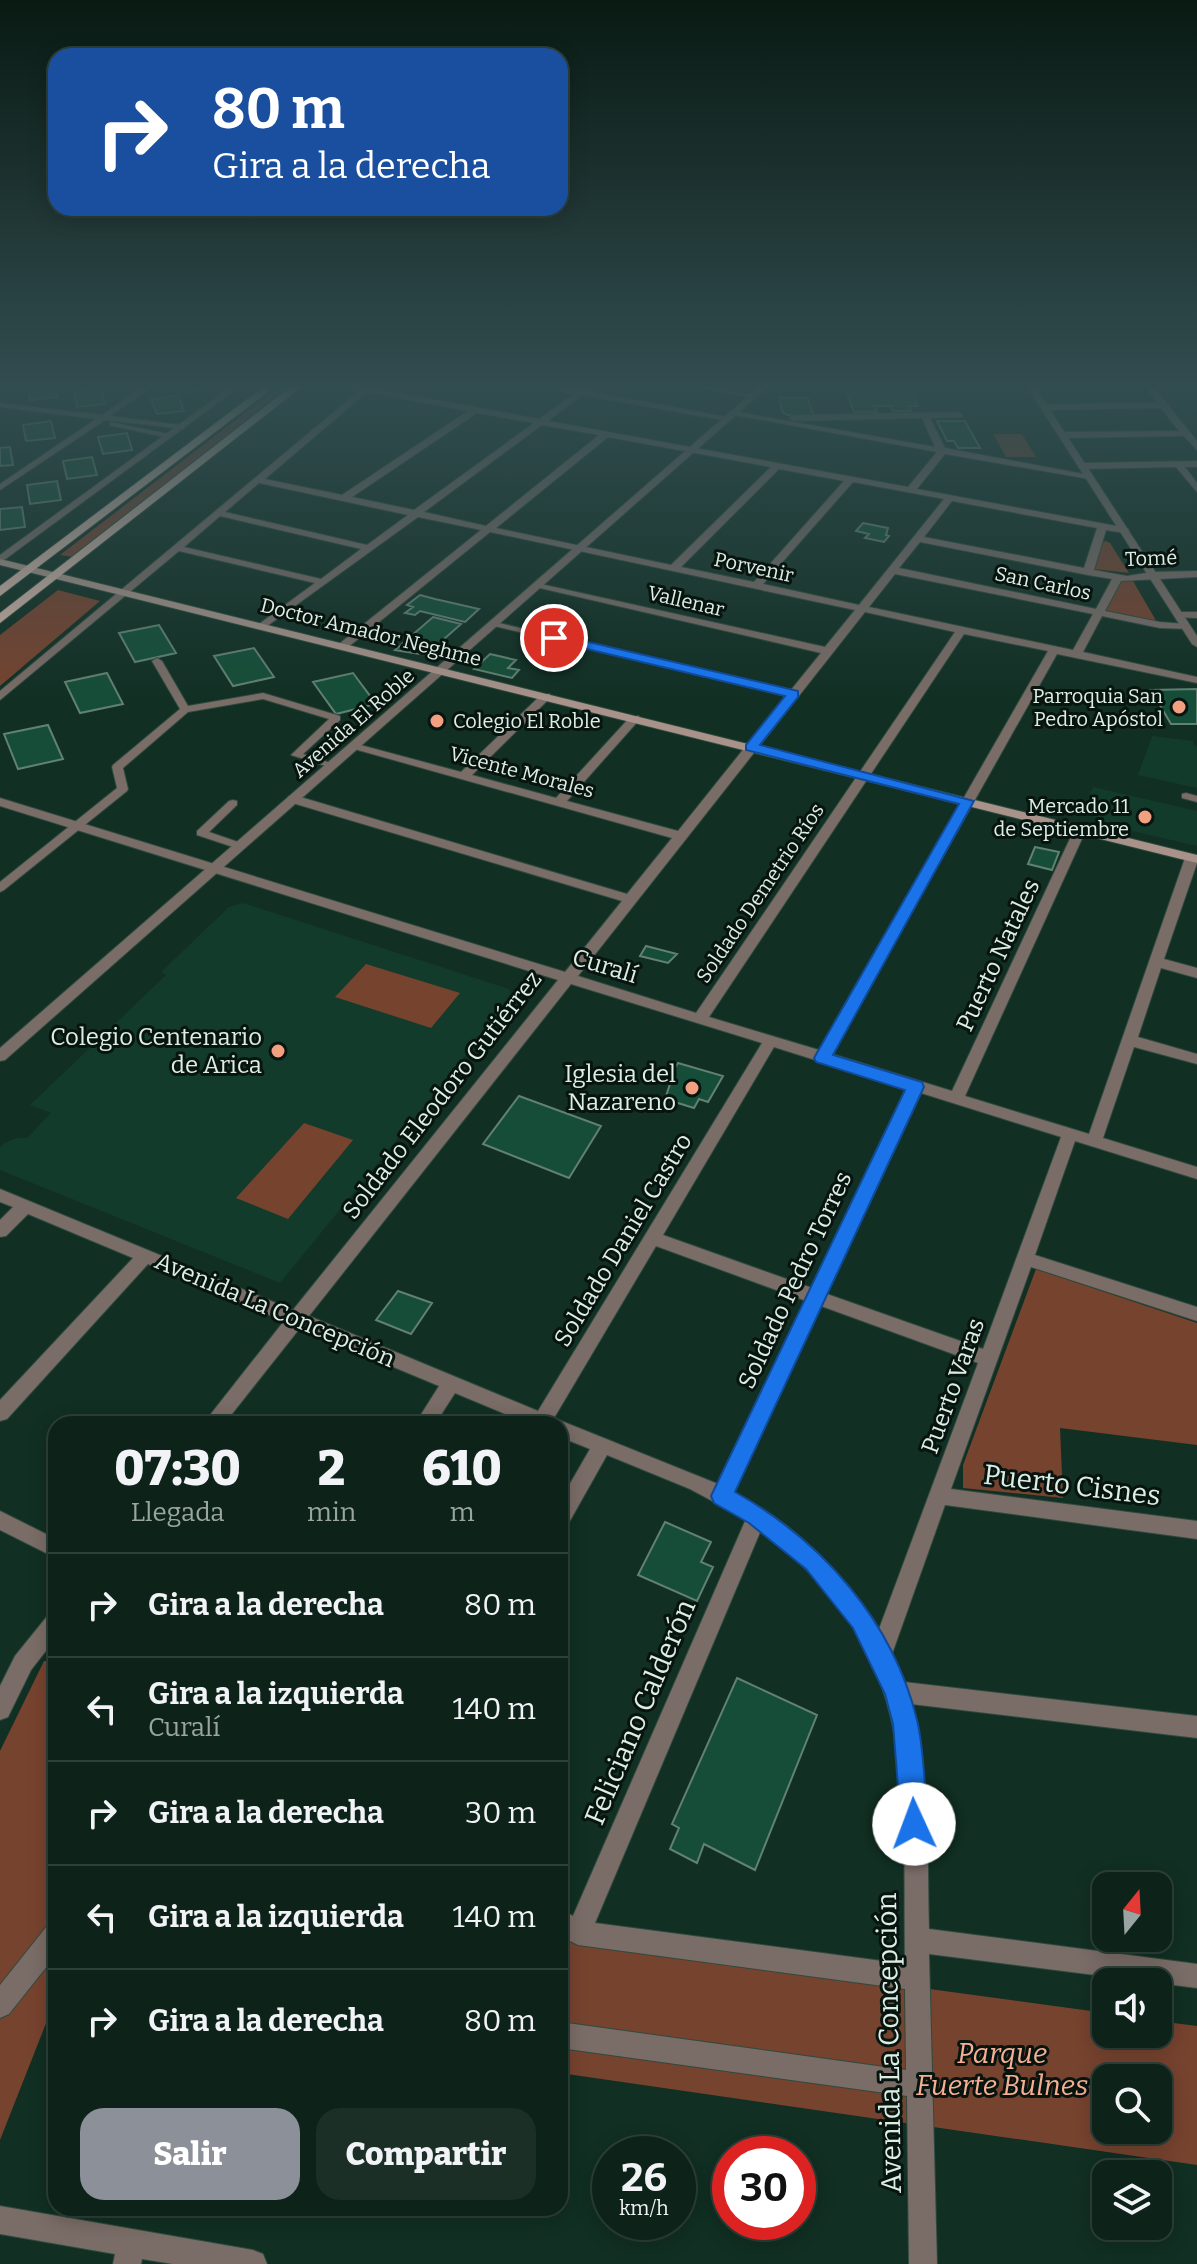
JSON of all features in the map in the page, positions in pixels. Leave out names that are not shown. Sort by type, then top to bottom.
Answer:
[{"type":"main road","points":[[0,592],[133,491]]},
{"type":"main road","points":[[0,619],[165,491]]},
{"type":"main road","name":"Doctor Amador Neghme","points":[[0,561],[1195,858]]},
{"type":"street","points":[[0,561],[95,491]]},
{"type":"street","points":[[0,697],[245,491]]},
{"type":"street","name":"Porvenir","points":[[309,491],[1197,680]]},
{"type":"street","points":[[344,498],[355,491]]},
{"type":"street","points":[[263,626],[447,491]]},
{"type":"street","points":[[343,646],[536,491]]},
{"type":"street","name":"Avenida El Roble","points":[[0,1056],[645,491]]},
{"type":"street","points":[[673,569],[752,491]]},
{"type":"street","points":[[756,586],[841,491]]},
{"type":"street","points":[[914,491],[1124,530]]},
{"type":"street","points":[[1098,491],[1197,644]]},
{"type":"street","name":"Soldado Eleodoro Gutiérrez","points":[[219,1416],[950,498]]},
{"type":"street","points":[[218,513],[369,548]]},
{"type":"street","points":[[1088,572],[1102,526]]},
{"type":"street","name":"Tomé","points":[[917,539],[1127,579],[1197,574]]},
{"type":"street","points":[[177,548],[322,582]]},
{"type":"street","name":"San Carlos","points":[[892,570],[1160,625],[1186,627]]},
{"type":"street","points":[[1077,654],[1118,577]]},
{"type":"street","name":"Vallenar","points":[[536,586],[827,651]]},
{"type":"street","points":[[1179,615],[1197,615]]},
{"type":"street","points":[[494,623],[794,694]]},
{"type":"street","name":"Soldado Demetrio Ríos","points":[[699,1020],[961,630]]},
{"type":"street","points":[[822,1058],[1054,650]]},
{"type":"street","points":[[464,776],[546,696]]},
{"type":"street","points":[[559,803],[635,718]]},
{"type":"street","name":"Vicente Morales","points":[[353,747],[681,836]]},
{"type":"street","points":[[293,799],[631,899]]},
{"type":"street","name":"Curalí","points":[[0,802],[1197,1173]]},
{"type":"street","name":"Puerto Natales","points":[[956,1099],[1080,830]]},
{"type":"street","points":[[1094,1142],[1195,858]]},
{"type":"street","points":[[1157,962],[1197,973]]},
{"type":"street","points":[[1129,1040],[1197,1059]]},
{"type":"street","name":"Soldado Daniel Castro","points":[[556,1416],[652,1238],[770,1042]]},
{"type":"street","name":"Soldado Pedro Torres","points":[[722,1496],[916,1087]]},
{"type":"street","name":"Puerto Varas","points":[[881,1654],[1070,1134]]},
{"type":"street","name":"Avenida La Concepción","points":[[0,1195],[530,1416]]},
{"type":"street","points":[[0,1231],[26,1205]]},
{"type":"street","points":[[652,1238],[988,1359]]},
{"type":"street","points":[[0,1413],[145,1256]]},
{"type":"street","points":[[1025,1258],[1197,1314]]},
{"type":"street","points":[[430,1416],[452,1383]]},
{"type":"street","name":"Avenida La Concepción","points":[[568,1432],[722,1496],[757,1516],[814,1562],[839,1589],[881,1654],[897,1692],[905,1724],[914,1795],[923,2264]]},
{"type":"street","points":[[568,1506],[602,1446]]},
{"type":"street","name":"Puerto Cisnes","points":[[939,1496],[1197,1530]]},
{"type":"street","name":"Feliciano Calderón","points":[[569,1927],[757,1516]]},
{"type":"street","points":[[0,1520],[48,1545]]},
{"type":"street","points":[[0,1709],[23,1663],[48,1635]]},
{"type":"street","points":[[897,1692],[1197,1727]]},
{"type":"street","points":[[569,1927],[917,1978]]},
{"type":"street","points":[[916,1940],[1197,1976]]},
{"type":"street","points":[[0,2005],[48,1957]]},
{"type":"street","points":[[568,2036],[919,2085]]},
{"type":"street","points":[[0,2220],[130,2253],[253,2264]]},
{"type":"lane","points":[[157,661],[185,710]]},
{"type":"lane","points":[[0,888],[123,789],[117,767],[185,710],[263,696],[336,718],[296,755],[332,765]]},
{"type":"lane","points":[[233,803],[201,833],[240,846]]},
{"type":"shaded area","points":[[1152,736],[1194,741],[1193,745],[1197,746],[1197,788],[1138,775]]},
{"type":"shaded area","name":"Mercado 11 de Septiembre","points":[[1093,787],[1197,811],[1197,846],[1102,824],[1104,819],[1081,814]]},
{"type":"shaded area","name":"Colegio Centenario de Arica","points":[[243,903],[509,989],[513,997],[280,1283],[0,1170],[0,1147],[16,1138],[27,1138],[51,1113],[30,1105],[166,975],[161,972],[229,907]]},
{"type":"green space","points":[[144,491],[157,491],[73,557],[60,555]]},
{"type":"green space","points":[[1106,541],[1110,543],[1129,573],[1094,569]]},
{"type":"green space","points":[[1119,580],[1133,581],[1158,624],[1105,614]]},
{"type":"green space","points":[[58,590],[100,601],[0,686],[0,635]]},
{"type":"green space","points":[[366,964],[460,993],[431,1028],[335,997]]},
{"type":"green space","points":[[304,1123],[353,1140],[288,1219],[236,1198]]},
{"type":"green space","points":[[1036,1269],[1197,1323],[1197,1445],[1060,1428],[1063,1498],[963,1488],[963,1465]]},
{"type":"green space","points":[[44,1661],[48,1661],[48,2018],[0,2140],[0,1751]]},
{"type":"green space","name":"Parque Fuerte Bulnes","points":[[568,1934],[583,1942],[1092,2011],[1092,2048],[1172,2048],[1172,2023],[1197,2026],[1197,2165],[568,2074]]},
{"type":"building","points":[[28,491],[59,491],[61,500],[30,504]]},
{"type":"building","points":[[22,507],[25,527],[0,530],[0,509]]},
{"type":"building","points":[[863,523],[888,528],[886,535],[889,536],[884,542],[865,538],[869,534],[856,531]]},
{"type":"building","points":[[420,595],[479,609],[465,622],[420,611],[415,615],[405,613],[413,607],[407,605]]},
{"type":"building","points":[[433,617],[461,624],[426,655],[395,650]]},
{"type":"building","points":[[159,625],[176,653],[135,662],[119,633]]},
{"type":"building","points":[[254,648],[274,677],[233,686],[214,656]]},
{"type":"building","points":[[490,654],[516,660],[508,668],[519,670],[512,678],[474,669]]},
{"type":"building","points":[[107,673],[123,704],[80,713],[65,682]]},
{"type":"building","points":[[353,673],[376,704],[336,714],[313,682]]},
{"type":"building","name":"Parroquia San Pedro Apóstol","points":[[1197,689],[1197,724],[1171,724],[1151,690]]},
{"type":"building","points":[[48,725],[63,759],[18,769],[4,734]]},
{"type":"building","points":[[1035,847],[1059,852],[1052,870],[1028,864]]},
{"type":"building","points":[[646,946],[677,954],[668,963],[640,956]]},
{"type":"building","name":"Iglesia del Nazareno","points":[[678,1063],[723,1076],[708,1102],[699,1099],[694,1108],[665,1099],[670,1084],[666,1082]]},
{"type":"building","points":[[519,1096],[601,1126],[569,1178],[483,1144]]},
{"type":"building","points":[[398,1291],[432,1303],[411,1334],[376,1320]]},
{"type":"building","points":[[665,1522],[711,1542],[701,1562],[713,1567],[697,1601],[638,1575]]},
{"type":"building","points":[[737,1678],[817,1715],[755,1870],[704,1844],[697,1863],[670,1849],[679,1828],[672,1824]]},
{"type":"place","name":"Parroquia San Pedro Apóstol","points":[[1179,707]]},
{"type":"place","name":"Colegio El Roble","points":[[437,721]]},
{"type":"place","name":"Mercado 11 de Septiembre","points":[[1145,817]]},
{"type":"place","name":"Colegio Centenario de Arica","points":[[278,1051]]},
{"type":"place","name":"Iglesia del Nazareno","points":[[692,1088]]},
{"type":"route","points":[[554,638],[794,694],[751,747],[967,801],[822,1058],[916,1087],[722,1496],[757,1516],[814,1562],[839,1589],[881,1654],[897,1692],[905,1724],[911,1760],[914,1824]]}]
